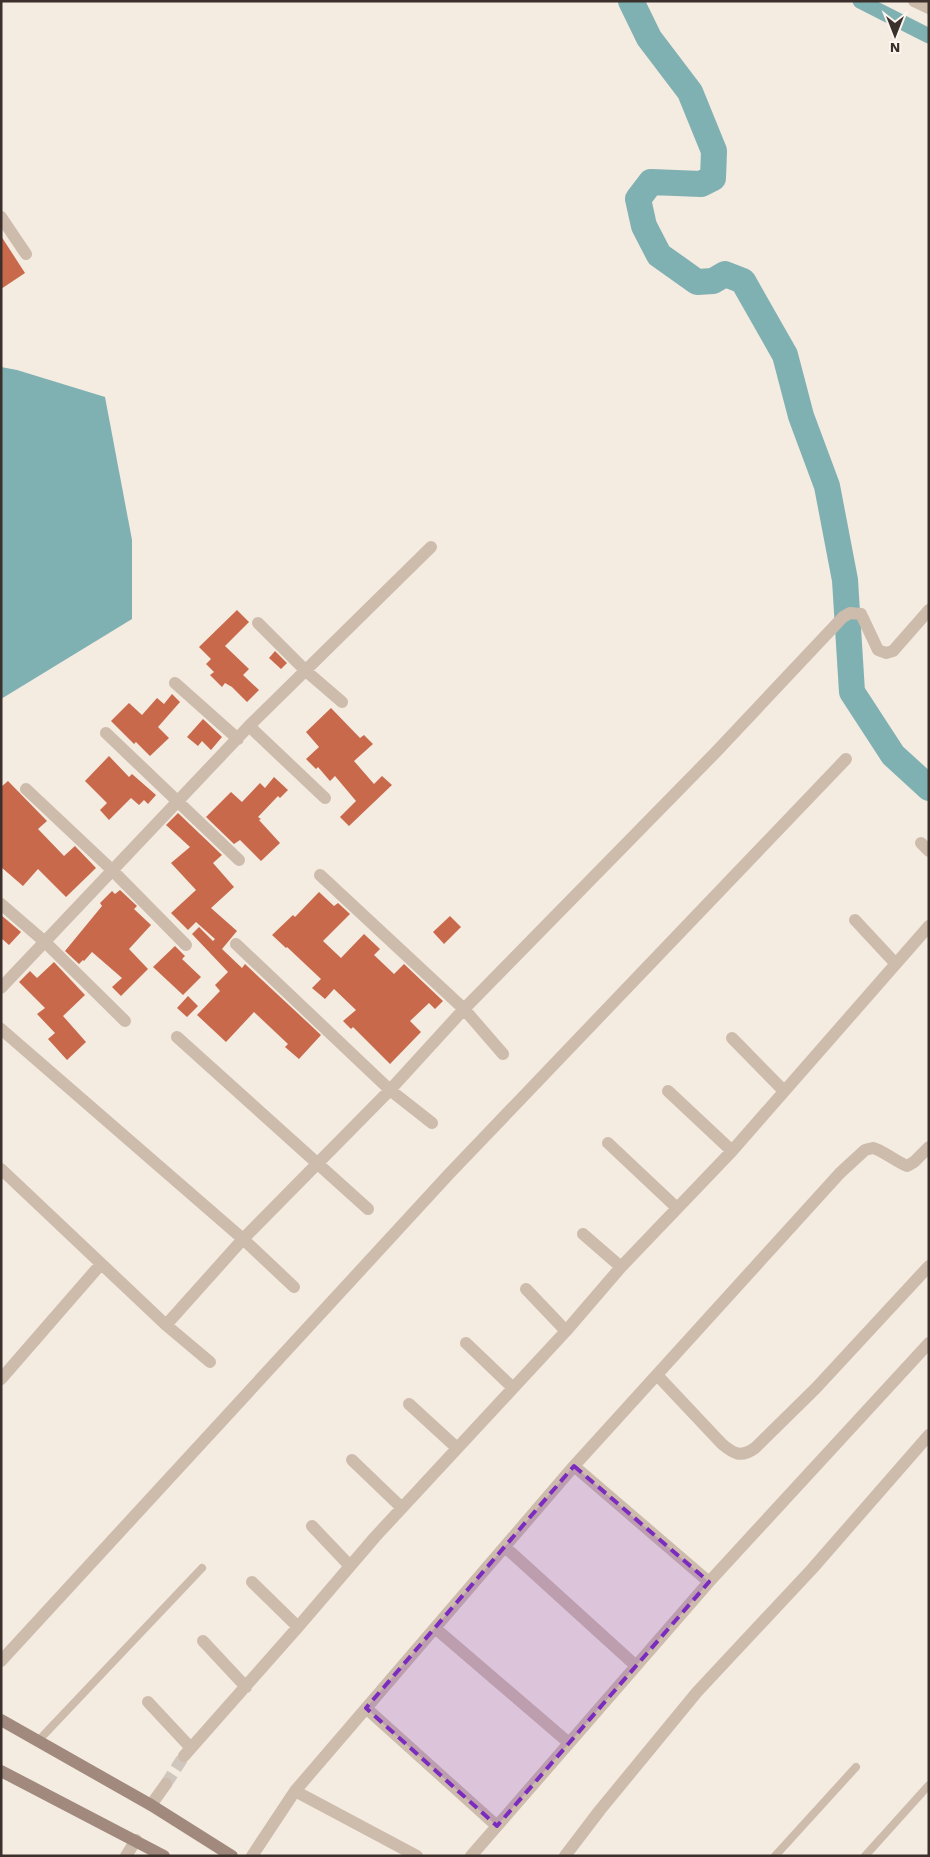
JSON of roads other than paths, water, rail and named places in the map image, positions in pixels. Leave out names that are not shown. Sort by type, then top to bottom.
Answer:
[{"type":"main road","points":[[1,1720],[150,1805],[232,1856]]},
{"type":"main road","points":[[1,1771],[164,1856]]},
{"type":"street","points":[[914,1],[929,8]]},
{"type":"street","points":[[1,217],[26,254]]},
{"type":"street","points":[[1,988],[249,726],[431,547]]},
{"type":"street","points":[[166,1325],[243,1239],[390,1090],[464,1009],[708,760],[842,618],[850,613],[861,614],[878,650],[886,653],[893,650],[929,610]]},
{"type":"street","points":[[258,623],[306,671],[342,702]]},
{"type":"street","points":[[175,682],[238,739]]},
{"type":"street","points":[[249,726],[324,798]]},
{"type":"street","points":[[106,733],[239,860]]},
{"type":"street","points":[[1,1660],[449,1174],[846,759]]},
{"type":"street","points":[[26,789],[112,870],[186,944]]},
{"type":"street","points":[[320,875],[464,1009],[503,1054]]},
{"type":"street","points":[[1,904],[45,942],[125,1021]]},
{"type":"street","points":[[855,920],[895,963]]},
{"type":"street","points":[[148,1702],[188,1752],[402,1508],[566,1331],[621,1267],[732,1151],[929,926]]},
{"type":"street","points":[[236,944],[390,1090],[432,1123]]},
{"type":"street","points":[[1,1029],[243,1239],[294,1287]]},
{"type":"street","points":[[177,1037],[368,1209]]},
{"type":"street","points":[[732,1038],[784,1091]]},
{"type":"street","points":[[668,1091],[732,1151]]},
{"type":"street","points":[[608,1143],[677,1208]]},
{"type":"street","points":[[252,1856],[295,1791],[505,1546],[574,1466],[840,1173],[865,1150],[873,1148],[907,1166],[914,1162],[929,1146]]},
{"type":"street","points":[[1,1169],[166,1325],[210,1362]]},
{"type":"street","points":[[583,1234],[621,1267]]},
{"type":"street","points":[[1,1380],[101,1264]]},
{"type":"street","points":[[657,1375],[722,1444],[738,1454],[746,1454],[755,1448],[816,1388],[929,1266]]},
{"type":"street","points":[[526,1289],[566,1331]]},
{"type":"street","points":[[471,1856],[709,1582],[929,1343]]},
{"type":"street","points":[[466,1344],[513,1388]]},
{"type":"street","points":[[409,1404],[457,1448]]},
{"type":"street","points":[[565,1856],[600,1810],[698,1692],[812,1569],[929,1435]]},
{"type":"street","points":[[352,1460],[402,1508]]},
{"type":"street","points":[[574,1466],[709,1582]]},
{"type":"street","points":[[312,1526],[350,1566]]},
{"type":"street","points":[[505,1546],[635,1665]]},
{"type":"street","points":[[252,1582],[298,1627]]},
{"type":"street","points":[[435,1628],[569,1743]]},
{"type":"street","points":[[203,1641],[246,1686]]},
{"type":"street","points":[[366,1708],[497,1826]]},
{"type":"street","points":[[150,1805],[166,1784]]},
{"type":"street","points":[[295,1791],[417,1856]]},
{"type":"street","points":[[126,1856],[136,1840]]},
{"type":"lane","points":[[38,1740],[202,1568]]},
{"type":"lane","points":[[775,1856],[856,1767]]},
{"type":"lane","points":[[865,1856],[929,1785]]},
{"type":"water","points":[[1,367],[17,370],[105,397],[132,540],[132,619],[1,699]]},
{"type":"waterway","points":[[631,1],[649,38],[690,92],[714,151],[713,178],[701,184],[651,182],[638,199],[644,226],[659,255],[697,282],[713,281],[725,274],[743,281],[785,355],[801,416],[827,486],[845,580],[852,692],[893,755],[929,788]]},
{"type":"waterway","points":[[860,1],[929,36]]},
{"type":"tunnel","points":[[166,1784],[184,1756]]}]
